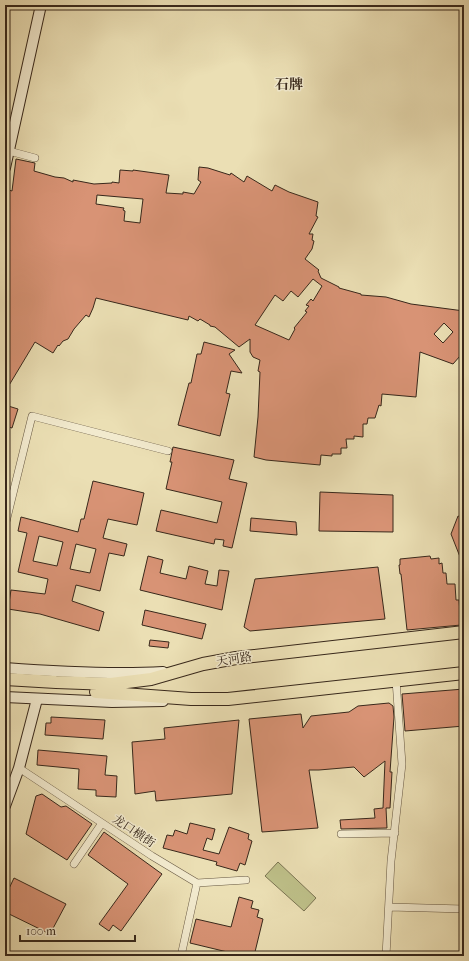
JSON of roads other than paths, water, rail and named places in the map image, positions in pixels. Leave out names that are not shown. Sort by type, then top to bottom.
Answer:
[{"type":"highway","name":"天河路","points":[[5,687],[56,687],[111,684],[151,679],[211,662],[253,655],[464,632]]},
{"type":"highway","name":"天河路","points":[[5,679],[56,687],[191,699],[222,699],[252,697],[464,673]]},
{"type":"main road","points":[[5,168],[41,5]]},
{"type":"main road","points":[[5,668],[87,674],[179,671]]},
{"type":"main road","points":[[5,697],[127,703],[191,699]]},
{"type":"main road","points":[[5,806],[19,768],[37,699]]},
{"type":"street","points":[[8,151],[35,158]]},
{"type":"street","points":[[5,526],[32,416],[168,451]]},
{"type":"street","points":[[386,956],[391,861],[402,764],[396,680]]},
{"type":"street","name":"龙口横街","points":[[19,768],[152,856],[197,883]]},
{"type":"street","points":[[74,864],[102,823]]},
{"type":"street","points":[[341,834],[364,832],[395,833]]},
{"type":"street","points":[[182,956],[197,883],[246,880]]},
{"type":"street","points":[[389,907],[464,909]]},
{"type":"district","name":"石牌","points":[[289,84]]}]
